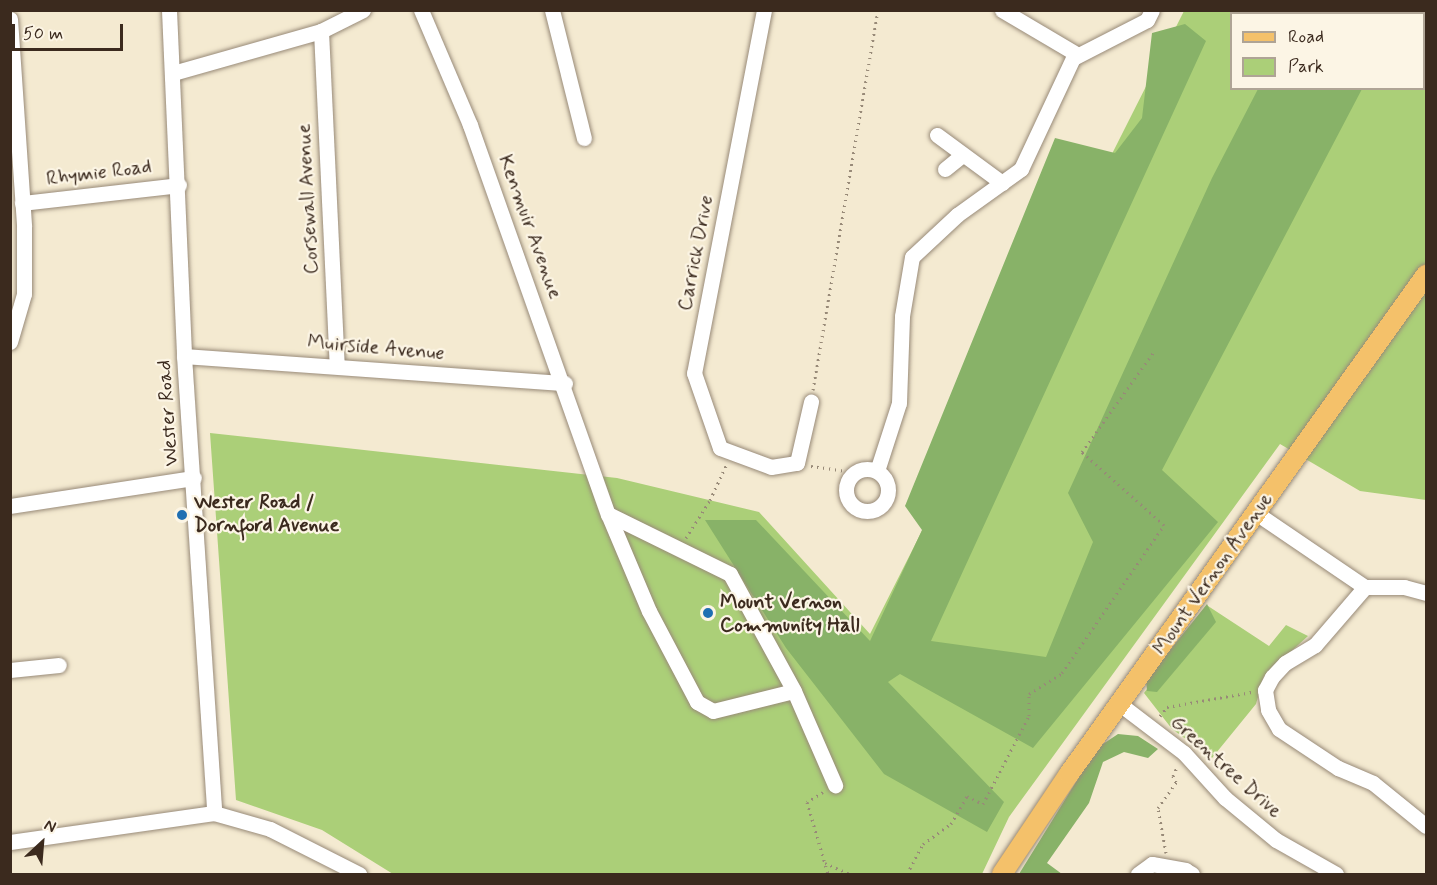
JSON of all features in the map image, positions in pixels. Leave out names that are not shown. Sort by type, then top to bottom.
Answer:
[{"type":"main road","name":"Mount Vernon Avenue","points":[[1004,870],[1426,275]]},
{"type":"street","name":"Wester Road","points":[[169,10],[180,185],[184,356],[194,478],[214,813]]},
{"type":"street","points":[[173,73],[321,31],[363,10]]},
{"type":"street","name":"Kenmuir Avenue","points":[[421,10],[470,124],[565,383],[608,514],[649,611],[697,702],[713,711],[794,691]]},
{"type":"street","points":[[552,10],[584,138]]},
{"type":"street","name":"Carrick Drive","points":[[732,453],[720,448],[694,373],[764,10]]},
{"type":"street","points":[[1002,10],[1078,55]]},
{"type":"street","points":[[877,471],[899,404],[902,316],[912,258],[957,214],[1021,169],[1073,58],[1147,20],[1152,10]]},
{"type":"street","points":[[10,19],[22,203],[24,294],[10,342]]},
{"type":"street","name":"Corsewall Avenue","points":[[321,31],[337,366]]},
{"type":"street","points":[[937,135],[1002,183]]},
{"type":"street","points":[[945,169],[962,155]]},
{"type":"street","name":"Rhymie Road","points":[[22,203],[180,185]]},
{"type":"street","name":"Muirside Avenue","points":[[184,356],[565,383]]},
{"type":"street","points":[[732,453],[771,467],[797,464],[811,402]]},
{"type":"street","points":[[864,468],[877,471],[884,477],[887,496],[880,507],[870,511],[853,506],[847,499],[846,483],[854,472],[864,468]]},
{"type":"street","points":[[10,506],[194,478]]},
{"type":"street","points":[[1256,513],[1365,587],[1404,587],[1426,593]]},
{"type":"street","points":[[608,514],[730,574],[794,691],[835,785]]},
{"type":"street","points":[[1365,587],[1322,638],[1285,663],[1265,690],[1268,710],[1279,729],[1338,768],[1373,783],[1420,810],[1426,826]]},
{"type":"street","points":[[10,670],[59,665]]},
{"type":"street","name":"Greentree Drive","points":[[1121,705],[1184,753],[1225,798],[1276,840],[1336,874]]},
{"type":"street","points":[[10,842],[214,813],[270,829],[359,874]]},
{"type":"street","points":[[1138,874],[1152,864],[1185,870],[1192,874]]},
{"type":"path","points":[[811,402],[878,10]]},
{"type":"path","points":[[907,874],[923,844],[951,825],[967,796],[983,804],[1029,716],[1029,694],[1062,673],[1164,525],[1082,452],[1153,353]]},
{"type":"path","points":[[679,549],[710,500],[732,453]]},
{"type":"path","points":[[797,464],[854,472]]},
{"type":"path","points":[[1152,727],[1167,707],[1265,690]]},
{"type":"path","points":[[1165,844],[1158,808],[1176,782],[1173,776],[1184,753]]},
{"type":"path","points":[[828,874],[807,802],[835,785]]},
{"type":"path","points":[[825,863],[850,874]]},
{"type":"green space","points":[[1184,11],[1426,11],[1426,500],[1360,491],[1280,444],[1009,817],[982,874],[393,874],[322,830],[236,800],[210,433],[617,478],[759,512],[870,634]]},
{"type":"green space","points":[[1185,24],[1206,41],[931,641],[1046,657],[1093,542],[1068,493],[1212,178],[1257,90],[1361,90],[1162,470],[1218,522],[1033,748],[900,674],[888,682],[1004,802],[987,832],[884,774],[786,648],[705,520],[756,520],[870,641],[922,530],[905,506],[1055,138],[1115,153],[1142,118],[1152,33]]},
{"type":"green space","points":[[1207,604],[1216,622],[1157,692],[1147,691],[1146,680]]},
{"type":"green space","points":[[1208,606],[1269,646],[1286,625],[1308,636],[1264,676],[1256,704],[1212,758],[1172,729],[1144,693]]},
{"type":"green space","points":[[1118,734],[1138,736],[1158,749],[1148,758],[1124,752],[1103,762],[1089,803],[1047,863],[1062,874],[1019,874],[1097,748]]},
{"type":"place","name":"Wester Road / Dornford Avenue","points":[[182,515]]},
{"type":"place","name":"Mount Vernon Community Hall","points":[[708,613]]}]
